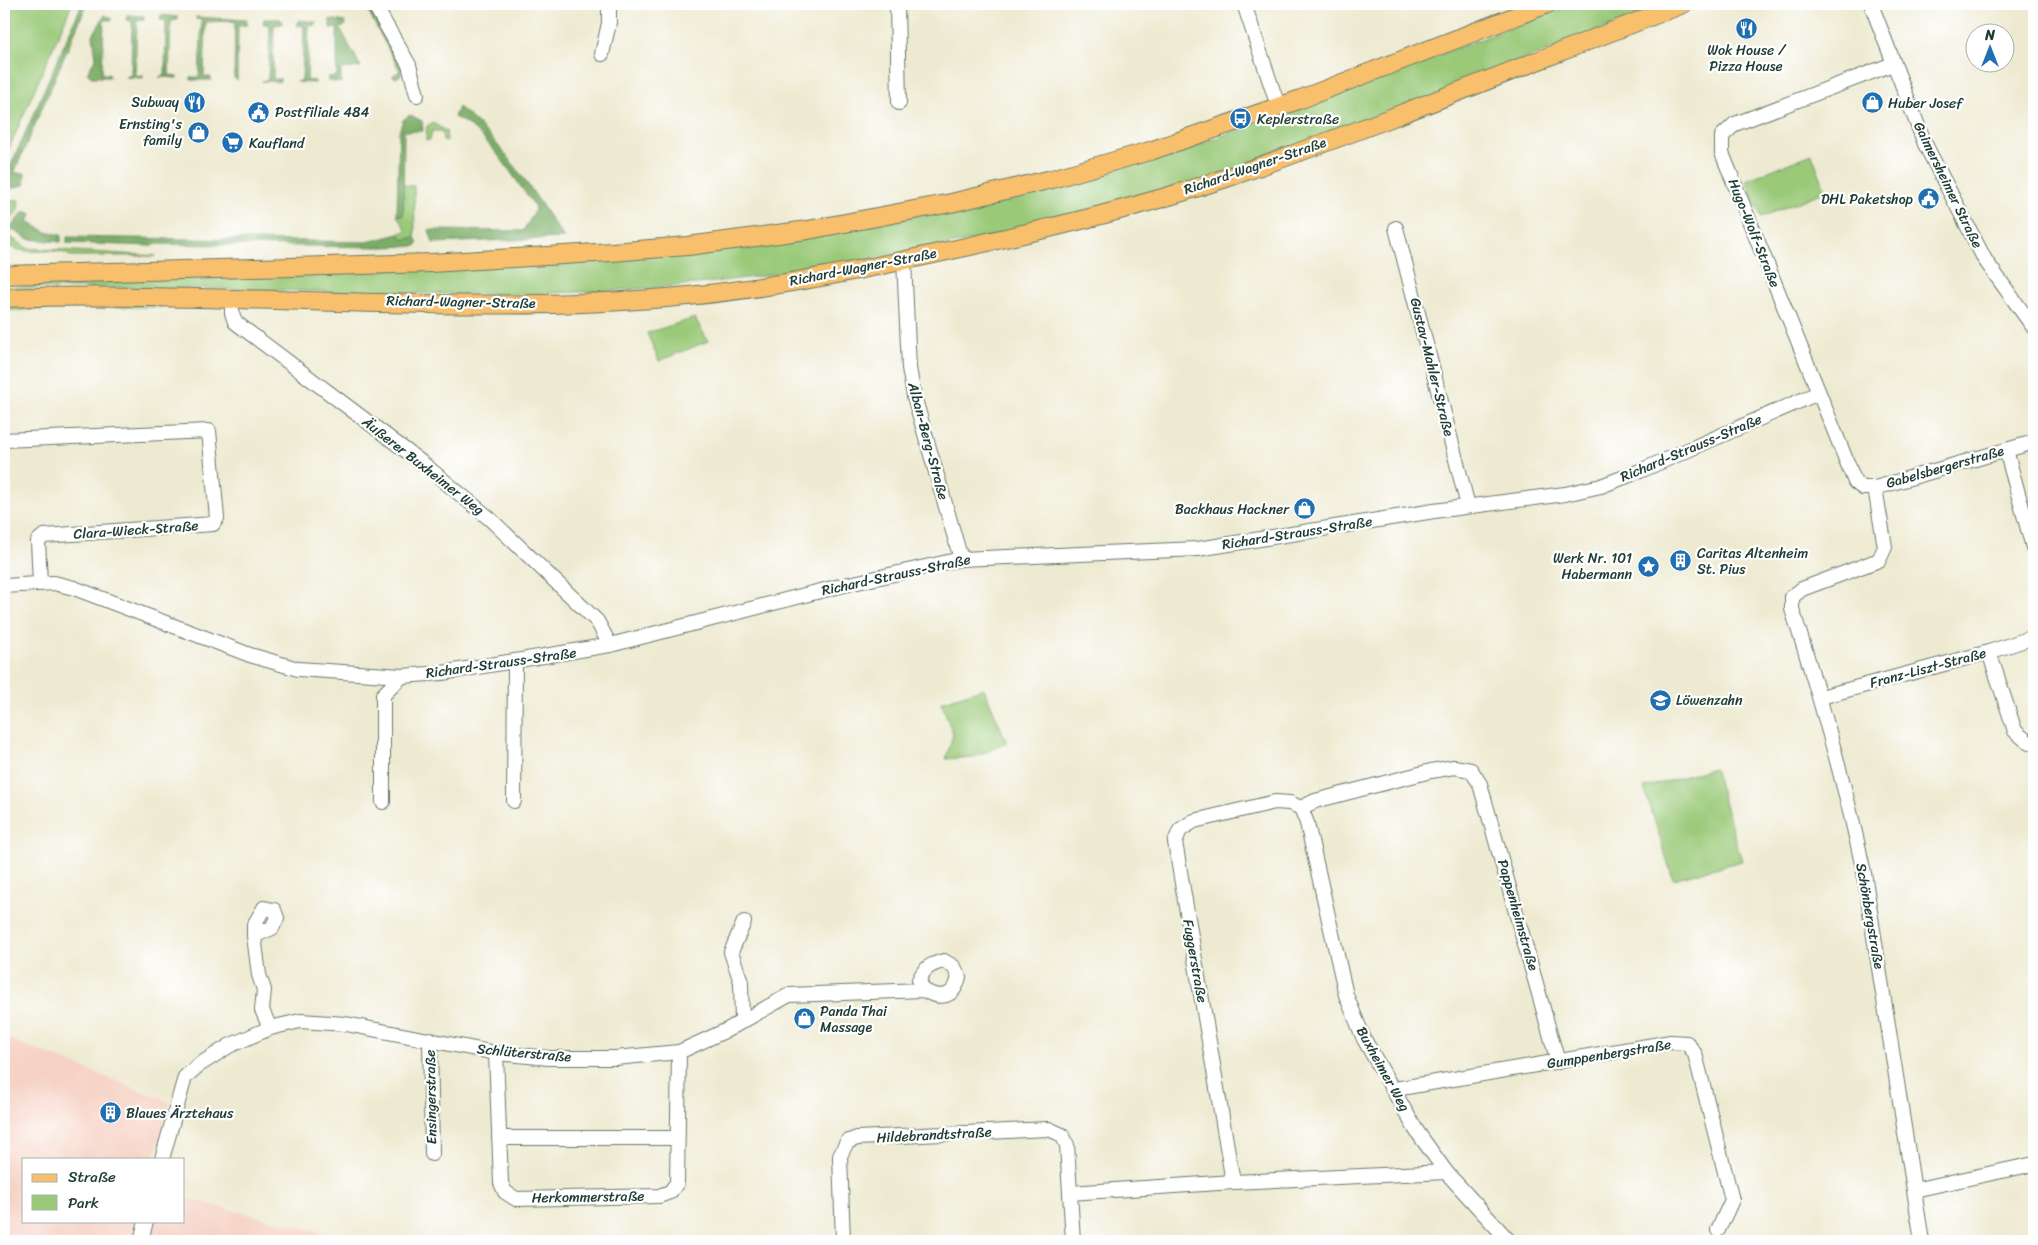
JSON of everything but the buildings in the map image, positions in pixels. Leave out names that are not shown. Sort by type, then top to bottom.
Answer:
[{"type":"main road","points":[[4,275],[431,263],[612,252],[754,238],[808,230],[951,203],[1153,150],[1278,106],[1547,4]]},
{"type":"main road","name":"Richard-Wagner-Straße","points":[[4,298],[114,296],[508,305],[630,300],[740,289],[904,260],[1068,224],[1150,202],[1228,177],[1390,118],[1682,4]]},
{"type":"street","points":[[374,4],[409,65],[413,75],[416,95]]},
{"type":"street","points":[[602,54],[609,22],[610,4]]},
{"type":"street","points":[[896,4],[899,103]]},
{"type":"street","points":[[1244,4],[1278,106]]},
{"type":"street","name":"Gaimersheimer Straße","points":[[1871,4],[1925,144],[1985,260],[2034,328]]},
{"type":"street","name":"Hugo-Wolf-Straße","points":[[1875,488],[1863,488],[1856,482],[1818,393],[1722,153],[1722,136],[1735,124],[1893,64]]},
{"type":"street","name":"Gustav-Mahler-Straße","points":[[1396,228],[1468,506]]},
{"type":"street","name":"Alban-Berg-Straße","points":[[904,260],[908,362],[914,396],[961,559]]},
{"type":"street","name":"Äußerer Buxheimer Weg","points":[[232,298],[232,313],[235,322],[421,462],[489,518],[596,621],[610,645]]},
{"type":"street","name":"Richard-Strauss-Straße","points":[[4,586],[54,583],[74,588],[250,654],[298,669],[402,676],[442,673],[610,645],[840,586],[961,559],[1198,549],[1468,506],[1565,494],[1601,486],[1818,393]]},
{"type":"street","name":"Clara-Wieck-Straße","points":[[4,440],[209,431],[217,518],[213,524],[44,536],[38,541],[40,583]]},
{"type":"street","name":"Gabelsbergerstraße","points":[[1792,597],[1802,588],[1879,560],[1885,547],[1875,488],[2034,442]]},
{"type":"street","points":[[2006,450],[2034,551]]},
{"type":"street","name":"Schönbergstraße","points":[[1792,597],[1792,609],[1820,697],[1851,812],[1864,873],[1922,1241]]},
{"type":"street","name":"Franz-Liszt-Straße","points":[[1820,697],[1989,652],[2034,637]]},
{"type":"street","points":[[1989,652],[2015,731],[2029,743]]},
{"type":"street","points":[[514,801],[515,662]]},
{"type":"street","points":[[383,802],[383,695],[402,676]]},
{"type":"street","name":"Pappenheimstraße","points":[[1301,808],[1315,801],[1431,771],[1454,767],[1471,770],[1480,784],[1558,1062]]},
{"type":"street","name":"Fuggerstraße","points":[[1233,1182],[1175,842],[1180,830],[1194,821],[1275,802],[1290,803],[1301,808]]},
{"type":"street","name":"Buxheimer Weg","points":[[1301,808],[1307,824],[1321,894],[1346,995],[1364,1039],[1395,1089],[1416,1130],[1446,1172],[1509,1241]]},
{"type":"street","points":[[742,1021],[741,982],[732,952],[744,922]]},
{"type":"street","points":[[254,936],[259,975],[264,990],[262,1010],[270,1028]]},
{"type":"street","name":"Schlüterstraße","points":[[162,1158],[185,1077],[199,1065],[229,1046],[270,1028],[300,1021],[337,1024],[430,1039],[496,1053],[549,1058],[615,1058],[678,1052],[742,1021],[789,995],[923,990]]},
{"type":"street","name":"Ensingerstraße","points":[[430,1039],[432,1154]]},
{"type":"street","name":"Gumppenbergstraße","points":[[1395,1089],[1671,1042],[1686,1043],[1695,1054],[1732,1200],[1718,1230]]},
{"type":"street","name":"Herkommerstraße","points":[[496,1053],[501,1183],[505,1192],[516,1198],[659,1196],[670,1192],[677,1183],[678,1052]]},
{"type":"street","name":"Hildebrandtstraße","points":[[843,1241],[840,1156],[847,1142],[857,1138],[1049,1129],[1062,1135],[1067,1145],[1073,1241]]},
{"type":"street","points":[[499,1138],[677,1138]]},
{"type":"street","points":[[1914,1190],[2034,1164]]},
{"type":"street","points":[[1070,1193],[1233,1182],[1446,1172]]},
{"type":"street","points":[[141,1241],[146,1222]]},
{"type":"shaded area","points":[[4,1037],[170,1102],[154,1158],[22,1158],[22,1222],[185,1222],[185,1198],[357,1241],[4,1241]]},
{"type":"green space","points":[[4,4],[72,4],[4,160]]},
{"type":"green space","points":[[82,4],[87,4],[14,173],[25,173],[24,185],[4,190],[4,181]]},
{"type":"green space","points":[[364,4],[367,4],[402,67],[401,75],[396,78],[392,76],[400,71]]},
{"type":"green space","points":[[1575,4],[1667,4],[1367,122],[1217,176],[1167,192],[1065,219],[911,252],[805,270],[722,281],[666,287],[559,293],[400,293],[162,288],[4,290],[4,287],[605,258],[872,225],[1059,188],[1216,138]]},
{"type":"green space","points":[[105,15],[112,18],[112,20],[104,20],[102,74],[109,74],[110,77],[91,77],[87,73],[96,58],[93,35]]},
{"type":"green space","points":[[127,15],[144,16],[144,20],[137,21],[135,75],[143,76],[143,78],[125,77],[131,75],[132,21],[126,20]]},
{"type":"green space","points":[[161,15],[178,17],[178,20],[171,21],[169,75],[177,76],[177,78],[159,77],[165,75],[166,21],[160,20]]},
{"type":"green space","points":[[196,17],[247,20],[248,25],[238,26],[237,80],[234,78],[235,21],[206,22],[204,77],[211,77],[211,80],[191,80],[191,77],[199,77],[202,20],[196,19]]},
{"type":"green space","points":[[264,19],[280,19],[282,21],[282,24],[274,25],[273,79],[281,79],[279,82],[262,81],[268,79],[270,25],[263,24]]},
{"type":"green space","points":[[330,19],[345,22],[346,25],[340,28],[361,67],[341,69],[341,83],[328,81],[328,77],[337,76],[337,28],[330,28]]},
{"type":"green space","points":[[299,20],[316,22],[316,25],[309,26],[307,80],[315,81],[315,83],[296,82],[302,80],[304,26],[297,25]]},
{"type":"green space","points":[[458,107],[489,135],[503,151],[564,238],[433,243],[429,230],[523,231],[535,211],[534,205],[489,144],[467,124],[454,117]]},
{"type":"green space","points":[[410,115],[422,121],[423,131],[404,131],[403,215],[397,215],[399,132],[403,120]]},
{"type":"green space","points":[[433,123],[446,131],[447,141],[443,141],[442,131],[432,131],[430,140],[426,140],[427,126]]},
{"type":"green space","points":[[1812,154],[1826,191],[1761,217],[1746,180]]},
{"type":"green space","points":[[403,185],[414,186],[415,237],[403,240],[399,234],[406,230],[397,215],[403,215]]},
{"type":"green space","points":[[13,200],[19,200],[18,211],[4,227],[4,204]]},
{"type":"green space","points":[[24,211],[32,214],[28,221],[46,232],[61,235],[61,242],[28,239],[10,228]]},
{"type":"green space","points":[[6,234],[27,248],[156,256],[71,256],[57,251],[24,251],[10,247],[6,242],[4,235]]},
{"type":"green space","points":[[399,234],[403,240],[415,237],[418,243],[416,246],[382,247],[155,244],[151,246],[67,243],[67,237],[367,242]]},
{"type":"green space","points":[[160,304],[161,307],[80,307],[4,311],[4,306]]},
{"type":"green space","points":[[695,318],[708,341],[659,361],[647,333]]},
{"type":"green space","points":[[984,688],[1007,743],[974,757],[946,759],[953,734],[941,702]]},
{"type":"green space","points":[[1714,768],[1742,861],[1673,879],[1644,788]]},
{"type":"place","name":"Wok House / Pizza House","points":[[1746,28]]},
{"type":"place","name":"Subway","points":[[195,102]]},
{"type":"place","name":"Huber Josef","points":[[1872,103]]},
{"type":"place","name":"Postfiliale 484","points":[[259,112]]},
{"type":"place","name":"Keplerstraße","points":[[1241,119]]},
{"type":"place","name":"Ernsting's family","points":[[198,132]]},
{"type":"place","name":"Kaufland","points":[[233,143]]},
{"type":"place","name":"DHL Paketshop","points":[[1929,199]]},
{"type":"place","name":"Backhaus Hackner","points":[[1305,509]]},
{"type":"place","name":"Caritas Altenheim St. Pius","points":[[1681,561]]},
{"type":"place","name":"Werk Nr. 101 Habermann","points":[[1648,566]]},
{"type":"place","name":"Löwenzahn","points":[[1660,700]]},
{"type":"place","name":"Panda Thai Massage","points":[[804,1019]]},
{"type":"place","name":"Blaues Ärztehaus","points":[[110,1113]]}]
